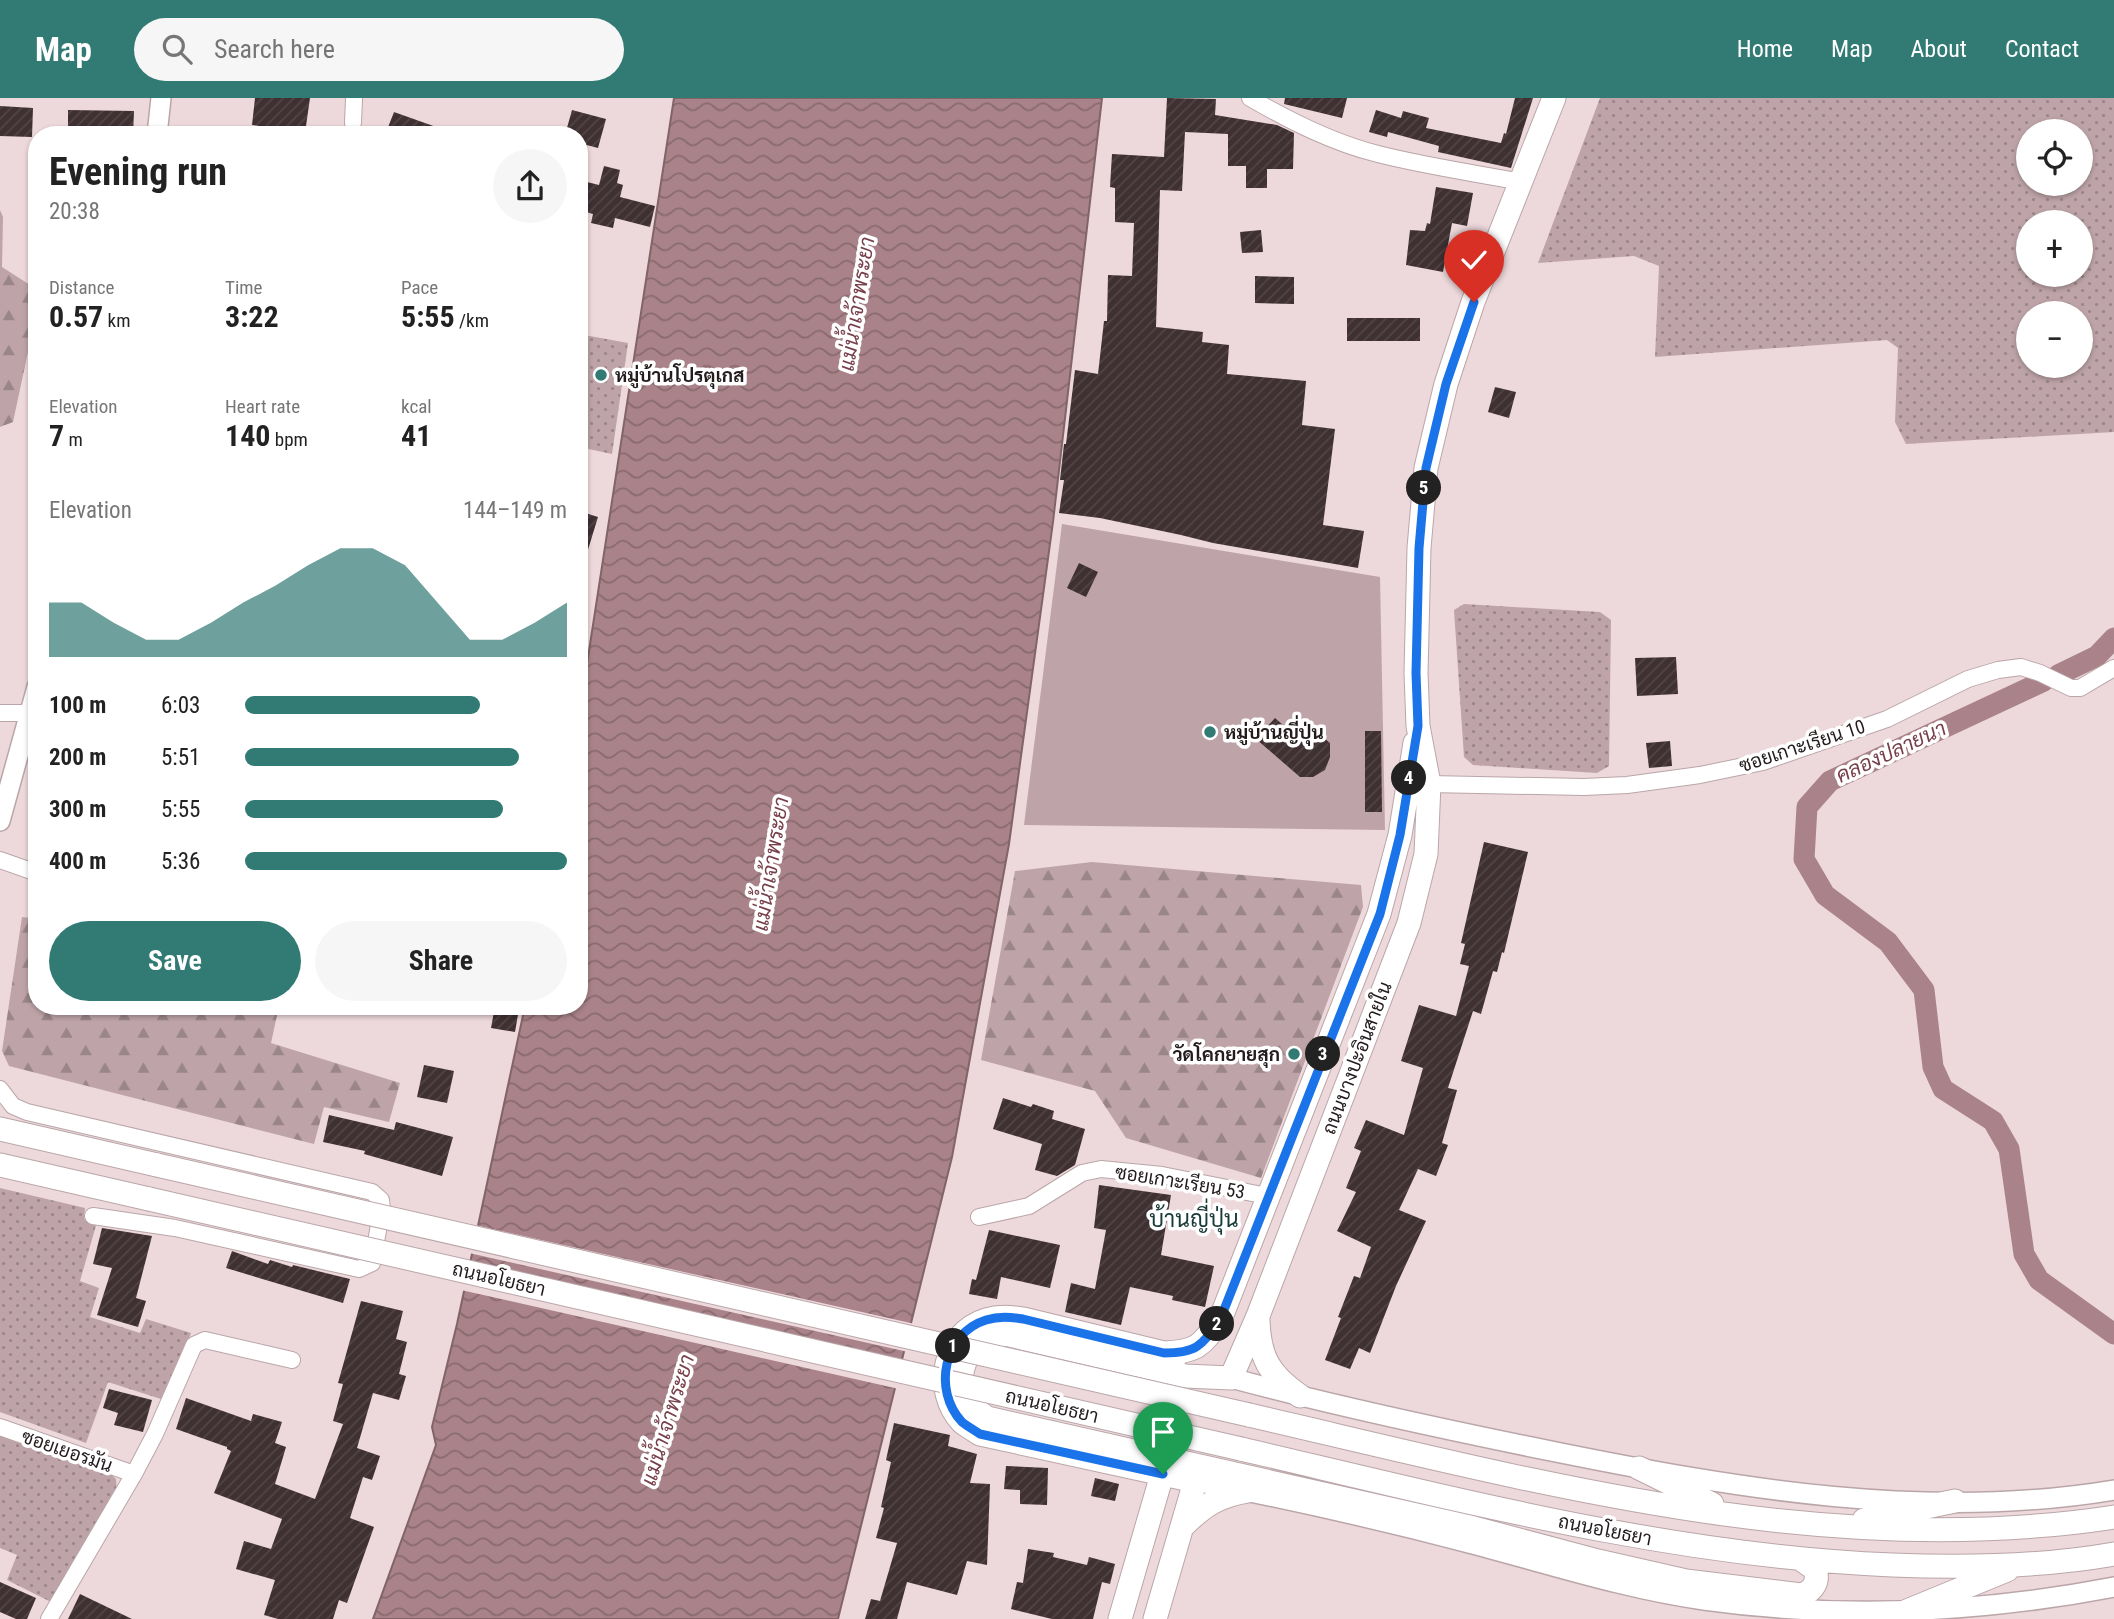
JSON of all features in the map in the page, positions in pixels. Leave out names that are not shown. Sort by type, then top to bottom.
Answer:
[{"type":"main road","name":"ถนนบางปะอินสายใน","points":[[1164,1353],[1187,1353],[1204,1342],[1220,1320],[1380,914],[1400,835],[1418,726],[1419,548],[1426,468],[1446,384],[1474,302],[1554,98]]},
{"type":"main road","name":"ถนนบางปะอินสายใน","points":[[1231,1378],[1258,1316],[1409,923],[1426,854],[1429,784],[1418,726]]},
{"type":"main road","name":"ถนนอโยธยา","points":[[0,1129],[1483,1469],[1617,1496],[1735,1516],[1911,1531],[2076,1523],[2114,1517]]},
{"type":"main road","name":"ถนนอโยธยา","points":[[0,1165],[1241,1450],[1630,1536],[1802,1560],[1918,1566],[2020,1565],[2114,1554]]},
{"type":"main road","name":"ถนนบางปะอินสายใน","points":[[1165,1466],[1125,1467],[980,1434],[963,1422],[950,1405],[944,1385],[945,1365],[953,1346],[966,1331],[984,1320],[1004,1316],[1190,1360],[1231,1378]]},
{"type":"main road","points":[[1258,1316],[1258,1335],[1270,1370],[1282,1384],[1300,1396]]},
{"type":"main road","name":"ถนนบางปะอินสายใน","points":[[1231,1378],[1185,1377],[1005,1334],[990,1337],[978,1344],[968,1355],[963,1368],[962,1383],[975,1410],[987,1418],[1165,1466],[1461,1525],[1686,1581],[1801,1595],[1811,1590],[1817,1580],[1815,1569],[1802,1560]]},
{"type":"main road","points":[[1120,1619],[1165,1466]]},
{"type":"main road","points":[[1125,1467],[1139,1483],[1146,1497],[1147,1527]]},
{"type":"main road","points":[[1639,1468],[1735,1516]]},
{"type":"main road","points":[[1155,1619],[1198,1473]]},
{"type":"main road","points":[[1182,1528],[1202,1507],[1227,1494],[1248,1491]]},
{"type":"main road","points":[[1834,1526],[1955,1501]]},
{"type":"main road","points":[[1907,1611],[2020,1565]]},
{"type":"street","points":[[158,126],[161,98]]},
{"type":"street","points":[[353,123],[354,98]]},
{"type":"street","points":[[1250,98],[1306,127],[1377,154],[1522,182]]},
{"type":"street","name":"ซอยเกาะเรียน 10","points":[[1429,784],[1584,787],[1627,785],[1700,775],[1763,762],[1875,723],[1968,679],[1998,670],[2021,667],[2071,688],[2080,688],[2114,668]]},
{"type":"street","points":[[0,713],[28,713]]},
{"type":"street","points":[[0,821],[28,720]]},
{"type":"street","points":[[0,860],[28,870]]},
{"type":"street","points":[[0,1089],[13,1106],[27,1112],[372,1192],[381,1200],[382,1209],[372,1263],[359,1269],[174,1228],[93,1216]]},
{"type":"street","name":"ซอยเกาะเรียน 53","points":[[979,1217],[1029,1206],[1082,1173],[1101,1169],[1162,1175],[1267,1196]]},
{"type":"street","points":[[49,1619],[134,1474],[155,1434],[194,1345],[205,1340],[292,1360]]},
{"type":"street","points":[[1231,1378],[1300,1396],[1639,1468],[1725,1484],[1788,1492],[1873,1499],[1955,1501],[2035,1499],[2114,1490]]},
{"type":"street","name":"ซอยเยอรมัน","points":[[0,1427],[134,1474]]},
{"type":"street","points":[[1198,1473],[1248,1491],[1702,1600],[1832,1612],[1907,1611],[2029,1601],[2114,1587]]},
{"type":"green space","points":[[1600,98],[2114,98],[2114,432],[1906,444],[1895,422],[1898,348],[1887,340],[1655,357],[1659,266],[1634,256],[1538,263]]},
{"type":"green space","points":[[0,210],[3,217],[2,267],[28,284],[28,352],[13,422],[0,427]]},
{"type":"green space","name":"หมู่บ้านโปรตุเกส","points":[[588,336],[628,343],[612,454],[588,449]]},
{"type":"green space","name":"หมู่บ้านญี่ปุ่น","points":[[1062,524],[1380,577],[1385,830],[1024,825]]},
{"type":"green space","points":[[1464,604],[1600,612],[1611,620],[1609,766],[1597,773],[1473,765],[1464,757],[1454,610]]},
{"type":"green space","points":[[1092,862],[1361,885],[1363,907],[1261,1178],[1126,1138],[1095,1091],[981,1060],[1015,871]]},
{"type":"green space","points":[[22,917],[28,918],[28,1015],[277,1015],[271,1043],[400,1083],[389,1122],[324,1107],[314,1144],[9,1066],[2,1051]]},
{"type":"green space","points":[[0,1188],[85,1208],[84,1219],[97,1222],[80,1281],[99,1288],[90,1317],[140,1333],[146,1319],[191,1333],[164,1400],[108,1382],[86,1443],[0,1412]]},
{"type":"green space","points":[[0,1433],[105,1469],[116,1479],[117,1494],[51,1602],[7,1580],[17,1555],[0,1548]]},
{"type":"water","name":"แม่น้ำเจ้าพระยา","points":[[674,98],[1102,98],[1053,522],[1009,844],[952,1157],[838,1619],[373,1619],[436,1445],[432,1427],[457,1324],[523,1015],[588,1015],[588,657]]},
{"type":"pier","points":[[475,1225],[915,1324],[908,1352],[469,1253]]},
{"type":"pier","points":[[467,1262],[906,1361],[899,1389],[461,1290]]},
{"type":"building","points":[[255,98],[310,98],[306,126],[252,125]]},
{"type":"building","points":[[1167,98],[1216,99],[1215,115],[1277,125],[1294,133],[1293,169],[1267,169],[1267,188],[1246,188],[1246,166],[1228,166],[1228,134],[1185,132],[1182,191],[1160,190],[1156,327],[1203,332],[1202,342],[1229,345],[1227,374],[1306,381],[1302,425],[1335,429],[1323,525],[1364,531],[1358,568],[1213,543],[1100,518],[1059,513],[1064,480],[1060,480],[1064,444],[1075,370],[1098,374],[1104,321],[1107,321],[1108,275],[1132,276],[1134,223],[1115,222],[1115,188],[1110,187],[1112,154],[1164,157]]},
{"type":"building","points":[[1285,98],[1347,98],[1342,118],[1284,104]]},
{"type":"building","points":[[1515,98],[1533,98],[1511,168],[1438,152],[1439,146],[1388,132],[1387,137],[1369,132],[1376,110],[1401,118],[1403,111],[1429,118],[1426,128],[1501,143],[1504,133],[1506,134]]},
{"type":"building","points":[[0,106],[33,108],[32,126],[28,126],[28,137],[0,136]]},
{"type":"building","points":[[68,110],[134,111],[133,126],[68,126]]},
{"type":"building","points":[[572,110],[606,119],[598,148],[588,145],[588,126],[568,126]]},
{"type":"building","points":[[394,112],[433,126],[389,126]]},
{"type":"building","points":[[604,166],[620,170],[617,183],[623,185],[620,197],[655,206],[650,227],[615,218],[613,228],[591,223],[593,214],[588,213],[588,182],[599,185]]},
{"type":"building","points":[[1436,187],[1473,193],[1467,226],[1452,223],[1443,272],[1406,265],[1410,230],[1425,231],[1427,223],[1430,224]]},
{"type":"building","points":[[1261,230],[1263,252],[1242,253],[1240,232]]},
{"type":"building","points":[[1255,276],[1294,277],[1294,304],[1255,303]]},
{"type":"building","points":[[1347,318],[1420,318],[1420,341],[1347,341]]},
{"type":"building","points":[[1495,387],[1516,392],[1509,418],[1488,412]]},
{"type":"building","points":[[588,514],[598,517],[588,550]]},
{"type":"building","points":[[1079,563],[1098,572],[1086,597],[1067,588]]},
{"type":"building","points":[[1676,657],[1678,694],[1637,696],[1635,658]]},
{"type":"building","points":[[1275,718],[1300,740],[1312,728],[1330,743],[1330,757],[1325,770],[1313,777],[1300,777],[1256,739]]},
{"type":"building","points":[[1365,731],[1381,731],[1382,812],[1365,812]]},
{"type":"building","points":[[1670,741],[1672,766],[1649,768],[1646,743]]},
{"type":"building","points":[[1484,842],[1528,852],[1504,953],[1502,952],[1497,972],[1493,971],[1481,1014],[1473,1011],[1448,1088],[1457,1090],[1442,1143],[1448,1145],[1436,1176],[1418,1169],[1399,1210],[1426,1221],[1396,1286],[1370,1353],[1359,1348],[1350,1369],[1325,1360],[1354,1276],[1360,1278],[1371,1247],[1337,1231],[1356,1192],[1346,1188],[1361,1151],[1354,1148],[1366,1120],[1404,1135],[1423,1068],[1401,1061],[1419,1005],[1456,1016],[1469,966],[1460,964],[1465,944],[1461,943]]},
{"type":"building","points":[[493,1015],[518,1015],[515,1032],[491,1028]]},
{"type":"building","points":[[424,1065],[454,1071],[447,1103],[417,1097]]},
{"type":"building","points":[[1003,1098],[1054,1111],[1052,1119],[1085,1129],[1075,1165],[1057,1176],[1035,1170],[1042,1144],[993,1129]]},
{"type":"building","points":[[329,1115],[394,1130],[396,1122],[453,1137],[442,1176],[364,1154],[365,1151],[323,1142]]},
{"type":"building","points":[[1099,1185],[1171,1195],[1161,1255],[1214,1266],[1205,1307],[1172,1300],[1173,1296],[1130,1287],[1121,1325],[1065,1312],[1071,1283],[1095,1289],[1106,1230],[1094,1228]]},
{"type":"building","points":[[102,1228],[152,1236],[136,1298],[146,1301],[138,1327],[97,1315],[112,1268],[93,1264]]},
{"type":"building","points":[[989,1230],[1060,1245],[1050,1288],[1001,1277],[997,1299],[969,1294],[972,1279],[976,1280]]},
{"type":"building","points":[[232,1251],[268,1264],[270,1260],[350,1279],[343,1303],[226,1268]]},
{"type":"building","points":[[361,1301],[403,1311],[396,1339],[407,1342],[399,1374],[406,1376],[399,1400],[373,1393],[357,1448],[380,1456],[372,1480],[363,1477],[350,1518],[374,1527],[347,1603],[339,1600],[333,1619],[278,1619],[264,1615],[275,1580],[236,1569],[244,1541],[271,1549],[282,1519],[214,1493],[231,1451],[227,1447],[176,1429],[186,1398],[251,1421],[253,1414],[282,1422],[275,1443],[286,1447],[275,1484],[315,1499],[343,1424],[333,1421],[343,1384],[338,1383]]},
{"type":"building","points":[[109,1389],[152,1400],[143,1432],[114,1425],[118,1413],[103,1408]]},
{"type":"building","points":[[894,1423],[950,1435],[948,1446],[977,1454],[970,1483],[990,1484],[987,1565],[967,1561],[957,1595],[907,1582],[897,1619],[865,1619],[871,1599],[880,1601],[897,1543],[876,1538],[884,1508],[881,1507],[891,1462],[886,1460]]},
{"type":"building","points":[[1006,1466],[1048,1468],[1047,1505],[1020,1504],[1020,1490],[1004,1489]]},
{"type":"building","points":[[1095,1478],[1119,1484],[1115,1501],[1091,1496]]},
{"type":"building","points":[[1028,1549],[1054,1553],[1053,1557],[1087,1565],[1089,1557],[1115,1564],[1110,1584],[1102,1582],[1093,1619],[1052,1619],[1011,1609],[1017,1582],[1023,1583]]},
{"type":"building","points":[[0,1582],[36,1598],[27,1619],[16,1619],[0,1612]]},
{"type":"building","points":[[80,1594],[132,1619],[68,1619]]},
{"type":"waterway","name":"คลองปลายนา","points":[[2058,675],[2097,656],[2114,638]]},
{"type":"waterway","name":"คลองปลายนา","points":[[2044,681],[1830,781],[1807,807],[1804,859],[1825,895],[1888,942],[1924,990],[1933,1067],[1943,1089],[1993,1121],[2009,1149],[2024,1254],[2039,1280],[2114,1334]]},
{"type":"place","name":"หมู่บ้านโปรตุเกส","points":[[601,375]]},
{"type":"place","name":"หมู่บ้านญี่ปุ่น","points":[[1210,732]]},
{"type":"place","name":"วัดโคกยายสุก","points":[[1294,1054]]},
{"type":"district","name":"บ้านญี่ปุ่น","points":[[1194,1219]]},
{"type":"route","points":[[1163,1474],[980,1434],[963,1422],[950,1405],[944,1385],[945,1365],[953,1346],[966,1331],[984,1320],[1004,1316],[1164,1353],[1187,1353],[1204,1342],[1220,1320],[1380,914],[1400,835],[1418,726],[1416,673],[1419,548],[1426,468],[1446,384],[1474,302]]}]
